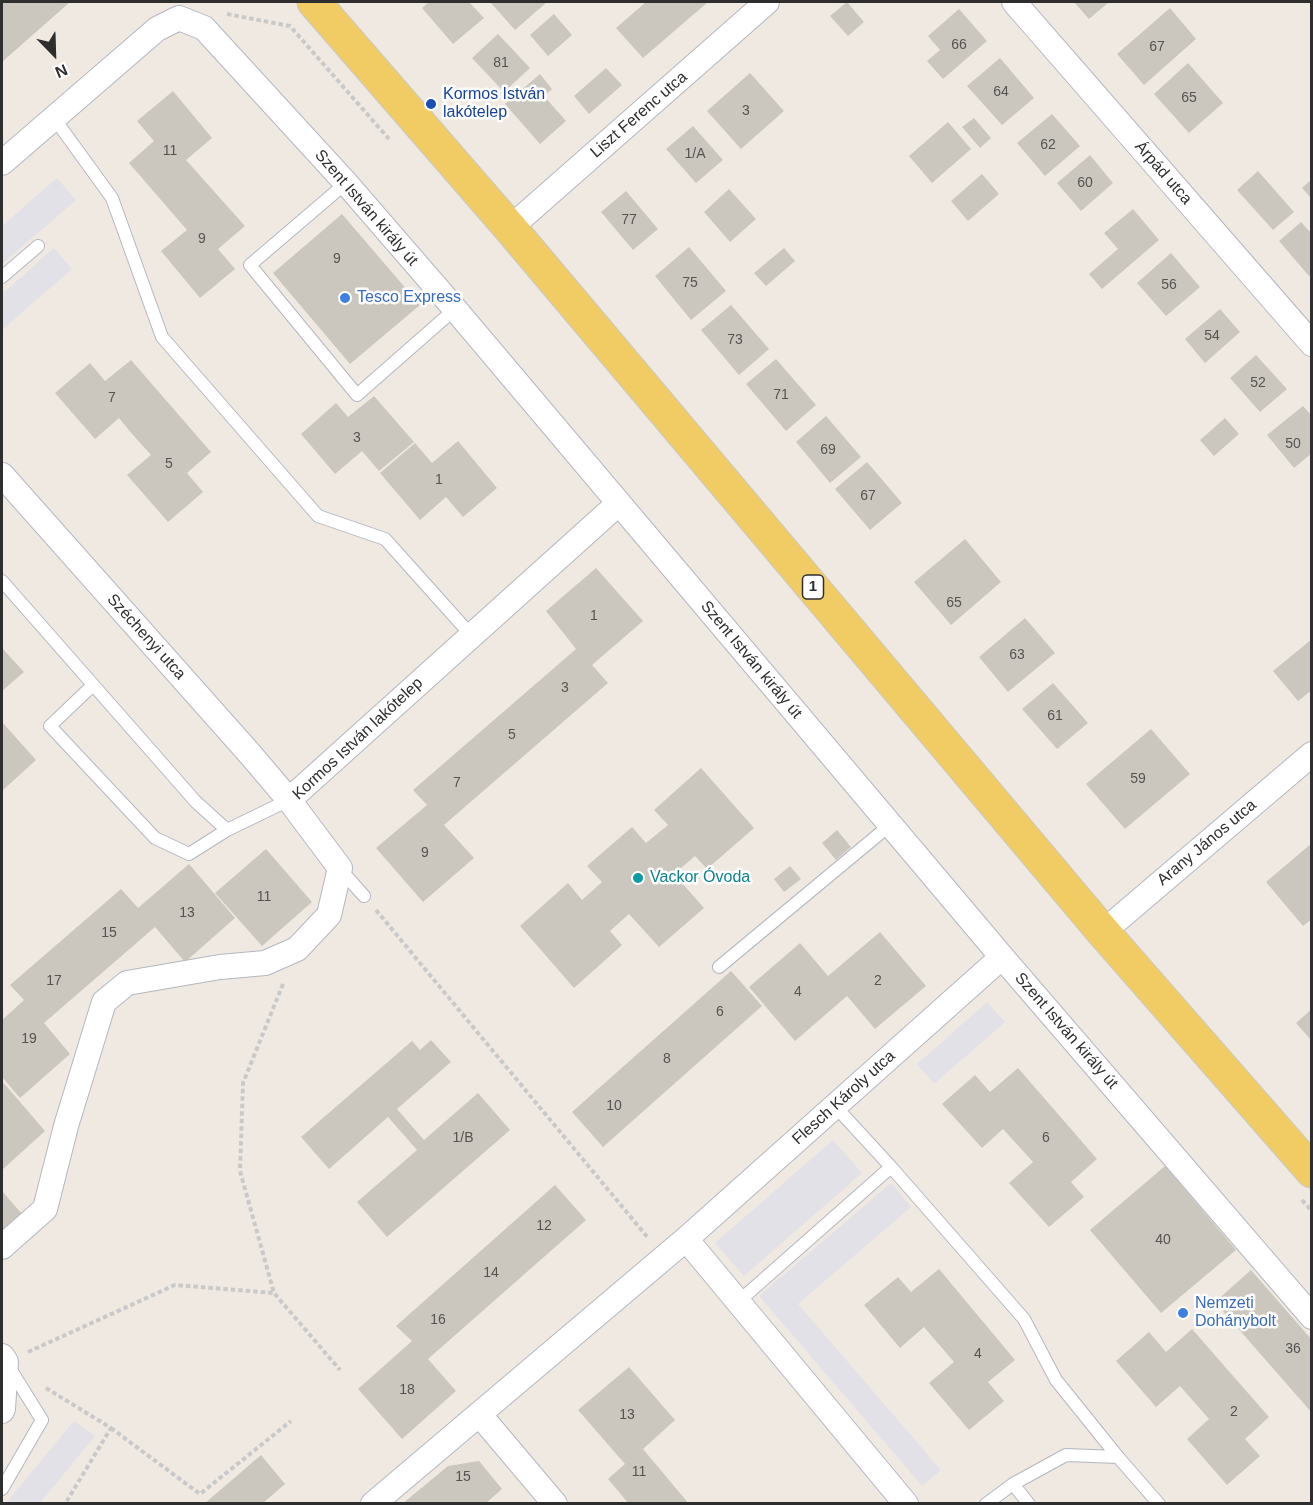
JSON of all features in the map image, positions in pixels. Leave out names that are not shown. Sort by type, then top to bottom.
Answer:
[{"type":"main road","name":"1","points":[[314,2],[510,228],[1103,932],[1311,1171]]},
{"type":"street","name":"Liszt Ferenc utca","points":[[510,228],[767,2]]},
{"type":"street","name":"Árpád utca","points":[[1014,2],[1311,344]]},
{"type":"street","name":"Szent István király út","points":[[54,118],[157,29],[179,18],[204,28],[346,183],[1002,957],[1311,1317]]},
{"type":"street","points":[[2,163],[54,118]]},
{"type":"street","name":"Széchenyi utca","points":[[2,475],[289,800]]},
{"type":"street","name":"Kormos István lakótelep","points":[[340,868],[289,800],[619,503]]},
{"type":"street","name":"Arany János utca","points":[[1103,932],[1308,764]]},
{"type":"street","points":[[2,1247],[45,1209],[66,1126],[104,1002],[127,983],[220,967],[265,963],[297,949],[329,915],[340,868]]},
{"type":"street","name":"Flesch Károly utca","points":[[373,1503],[686,1239],[1002,957]]},
{"type":"street","points":[[686,1239],[906,1503]]},
{"type":"street","points":[[2,1411],[4,1359]]},
{"type":"street","points":[[479,1414],[555,1503]]},
{"type":"lane","points":[[54,118],[112,198],[162,337],[318,516],[385,539],[471,635]]},
{"type":"lane","points":[[346,183],[250,265],[357,395],[454,309]]},
{"type":"lane","points":[[2,277],[38,246]]},
{"type":"lane","points":[[2,581],[196,801],[227,830]]},
{"type":"lane","points":[[93,685],[50,726],[154,838],[189,854],[227,830],[289,800]]},
{"type":"lane","points":[[719,967],[890,825]]},
{"type":"lane","points":[[340,868],[364,896]]},
{"type":"lane","points":[[835,1106],[1024,1319],[1056,1380],[1118,1457],[1159,1503]]},
{"type":"lane","points":[[738,1302],[891,1167]]},
{"type":"lane","points":[[2,1490],[42,1420],[4,1359]]},
{"type":"lane","points":[[986,1503],[1013,1484],[1066,1455],[1118,1457]]},
{"type":"lane","points":[[1013,1484],[1029,1503]]},
{"type":"path","points":[[364,896],[664,1257]]},
{"type":"path","points":[[297,949],[243,1083],[240,1171],[274,1293],[340,1370]]},
{"type":"path","points":[[4,1359],[175,1285],[274,1293]]},
{"type":"path","points":[[44,1386],[111,1428],[200,1494],[291,1421]]},
{"type":"path","points":[[65,1503],[111,1428]]},
{"type":"shaded area","points":[[57,178],[76,200],[2,264],[2,226]]},
{"type":"shaded area","points":[[54,248],[72,269],[2,330],[2,294]]},
{"type":"shaded area","points":[[987,1002],[1005,1022],[934,1084],[917,1064]]},
{"type":"shaded area","points":[[833,1140],[862,1173],[744,1276],[715,1243]]},
{"type":"shaded area","points":[[891,1183],[911,1207],[798,1304],[941,1470],[922,1486],[759,1296]]},
{"type":"shaded area","points":[[74,1421],[95,1436],[40,1503],[6,1503]]},
{"type":"building","points":[[2,2],[70,2],[2,62]]},
{"type":"building","points":[[429,2],[469,2],[484,18],[453,44],[422,8]]},
{"type":"building","points":[[490,2],[547,2],[515,30]]},
{"type":"building","points":[[646,2],[708,2],[643,58],[616,28]]},
{"type":"building","points":[[847,2],[864,22],[848,36],[830,16]]},
{"type":"building","points":[[1074,2],[1109,2],[1089,19]]},
{"type":"building","points":[[1170,8],[1196,39],[1144,85],[1117,54]]},
{"type":"building","points":[[959,9],[987,41],[943,79],[927,61],[940,50],[928,36]]},
{"type":"building","points":[[554,14],[572,35],[548,56],[530,35]]},
{"type":"building","points":[[498,34],[530,68],[504,92],[472,58]]},
{"type":"building","points":[[1000,58],[1034,98],[1002,125],[967,86]]},
{"type":"building","points":[[1188,63],[1223,103],[1189,133],[1154,94]]},
{"type":"building","points":[[606,68],[622,85],[589,114],[574,96]]},
{"type":"building","points":[[750,73],[784,111],[741,149],[707,111]]},
{"type":"building","points":[[540,74],[552,89],[544,96],[566,121],[540,144],[505,104]]},
{"type":"building","points":[[173,91],[212,138],[186,160],[245,226],[218,249],[235,269],[200,298],[161,251],[187,230],[129,163],[154,141],[137,121]]},
{"type":"building","points":[[1052,114],[1080,146],[1045,176],[1017,143]]},
{"type":"building","points":[[974,118],[991,138],[980,148],[962,127]]},
{"type":"building","points":[[948,122],[971,149],[932,183],[909,156]]},
{"type":"building","points":[[693,126],[723,160],[696,183],[666,149]]},
{"type":"building","points":[[1090,155],[1113,183],[1081,211],[1057,183]]},
{"type":"building","points":[[1258,171],[1294,212],[1273,230],[1237,190]]},
{"type":"building","points":[[982,174],[999,194],[968,221],[951,201]]},
{"type":"building","points":[[1312,179],[1312,199],[1302,188]]},
{"type":"building","points":[[729,189],[756,219],[730,242],[704,212]]},
{"type":"building","points":[[626,191],[658,229],[633,250],[601,212]]},
{"type":"building","points":[[1133,209],[1159,240],[1102,289],[1089,274],[1118,249],[1104,233]]},
{"type":"building","points":[[342,214],[420,305],[350,364],[273,273]]},
{"type":"building","points":[[1301,222],[1312,234],[1312,274],[1309,276],[1279,241]]},
{"type":"building","points":[[689,247],[726,291],[691,320],[655,276]]},
{"type":"building","points":[[784,248],[795,261],[766,286],[754,273]]},
{"type":"building","points":[[1171,253],[1200,287],[1166,316],[1137,283]]},
{"type":"building","points":[[731,305],[769,349],[739,375],[701,330]]},
{"type":"building","points":[[1220,309],[1240,332],[1205,363],[1185,339]]},
{"type":"building","points":[[1256,355],[1287,389],[1260,412],[1230,378]]},
{"type":"building","points":[[776,359],[816,405],[786,431],[746,384]]},
{"type":"building","points":[[131,360],[211,452],[187,473],[203,492],[168,522],[127,475],[151,455],[119,418],[95,439],[55,393],[90,363],[105,381]]},
{"type":"building","points":[[374,396],[414,442],[379,471],[362,451],[335,474],[301,434],[336,403],[348,417]]},
{"type":"building","points":[[1303,406],[1312,416],[1312,453],[1294,468],[1267,435]]},
{"type":"building","points":[[826,416],[861,457],[830,483],[796,442]]},
{"type":"building","points":[[1225,418],[1239,434],[1214,456],[1200,440]]},
{"type":"building","points":[[458,441],[497,488],[463,517],[446,497],[420,520],[380,473],[415,443],[432,463]]},
{"type":"building","points":[[867,462],[902,503],[870,530],[835,489]]},
{"type":"building","points":[[965,539],[1001,582],[951,625],[914,582]]},
{"type":"building","points":[[596,568],[643,621],[592,665],[608,683],[444,825],[474,858],[423,902],[376,848],[427,805],[413,790],[576,649],[546,611]]},
{"type":"building","points":[[1025,618],[1055,653],[1008,692],[979,657]]},
{"type":"building","points":[[1312,639],[1312,690],[1298,701],[1273,671]]},
{"type":"building","points":[[2,648],[24,672],[2,691]]},
{"type":"building","points":[[1053,683],[1088,723],[1057,749],[1022,709]]},
{"type":"building","points":[[2,722],[36,760],[2,791]]},
{"type":"building","points":[[1151,729],[1190,774],[1125,829],[1086,784]]},
{"type":"building","name":"Vackor Óvoda","points":[[701,768],[754,828],[707,869],[695,856],[674,874],[704,908],[659,947],[629,914],[610,931],[622,945],[574,988],[520,926],[568,883],[582,900],[602,882],[587,866],[632,827],[646,843],[668,825],[654,810]]},
{"type":"building","points":[[837,830],[851,847],[836,860],[822,843]]},
{"type":"building","points":[[1312,843],[1312,919],[1303,926],[1266,882]]},
{"type":"building","points":[[266,849],[312,902],[262,946],[215,893]]},
{"type":"building","points":[[189,864],[235,918],[185,962],[155,927],[44,1023],[70,1054],[20,1098],[2,1077],[2,1020],[24,1000],[10,985],[121,889],[138,908]]},
{"type":"building","points":[[790,866],[801,879],[784,892],[774,879]]},
{"type":"building","points":[[880,932],[926,986],[875,1029],[847,996],[795,1041],[749,987],[800,943],[828,976]]},
{"type":"building","points":[[731,971],[762,1006],[603,1147],[572,1112]]},
{"type":"building","points":[[1312,1009],[1312,1041],[1296,1023]]},
{"type":"building","points":[[431,1040],[451,1062],[397,1109],[424,1140],[478,1093],[510,1130],[387,1237],[357,1202],[417,1150],[388,1117],[329,1169],[301,1137],[412,1041],[420,1050]]},
{"type":"building","points":[[1018,1068],[1097,1159],[1071,1182],[1084,1197],[1049,1227],[1009,1183],[1033,1162],[1003,1129],[982,1148],[942,1104],[975,1075],[990,1092]]},
{"type":"building","points":[[2,1081],[45,1131],[2,1170]]},
{"type":"building","points":[[1165,1166],[1236,1250],[1161,1313],[1090,1230]]},
{"type":"building","points":[[555,1185],[586,1220],[428,1359],[456,1391],[402,1439],[358,1389],[412,1341],[396,1326]]},
{"type":"building","points":[[2,1191],[22,1214],[2,1231]]},
{"type":"building","points":[[939,1269],[1015,1360],[988,1382],[1004,1401],[969,1430],[929,1383],[954,1362],[924,1327],[900,1348],[864,1305],[898,1277],[911,1292]]},
{"type":"building","points":[[1251,1270],[1312,1340],[1312,1413],[1215,1302]]},
{"type":"building","points":[[1192,1329],[1269,1417],[1245,1439],[1260,1456],[1227,1485],[1187,1439],[1209,1419],[1180,1386],[1156,1407],[1116,1361],[1149,1332],[1166,1352]]},
{"type":"building","points":[[629,1367],[675,1420],[643,1449],[689,1504],[629,1504],[608,1479],[625,1464],[578,1410]]},
{"type":"building","points":[[261,1455],[285,1484],[262,1504],[204,1504]]},
{"type":"building","points":[[479,1461],[502,1489],[485,1504],[402,1504],[448,1466]]},
{"type":"place","name":"Kormos István lakótelep","points":[[431,104]]},
{"type":"place","name":"Tesco Express","points":[[345,298]]},
{"type":"place","name":"Vackor Óvoda","points":[[638,878]]},
{"type":"place","name":"Nemzeti Dohánybolt","points":[[1183,1313]]}]
